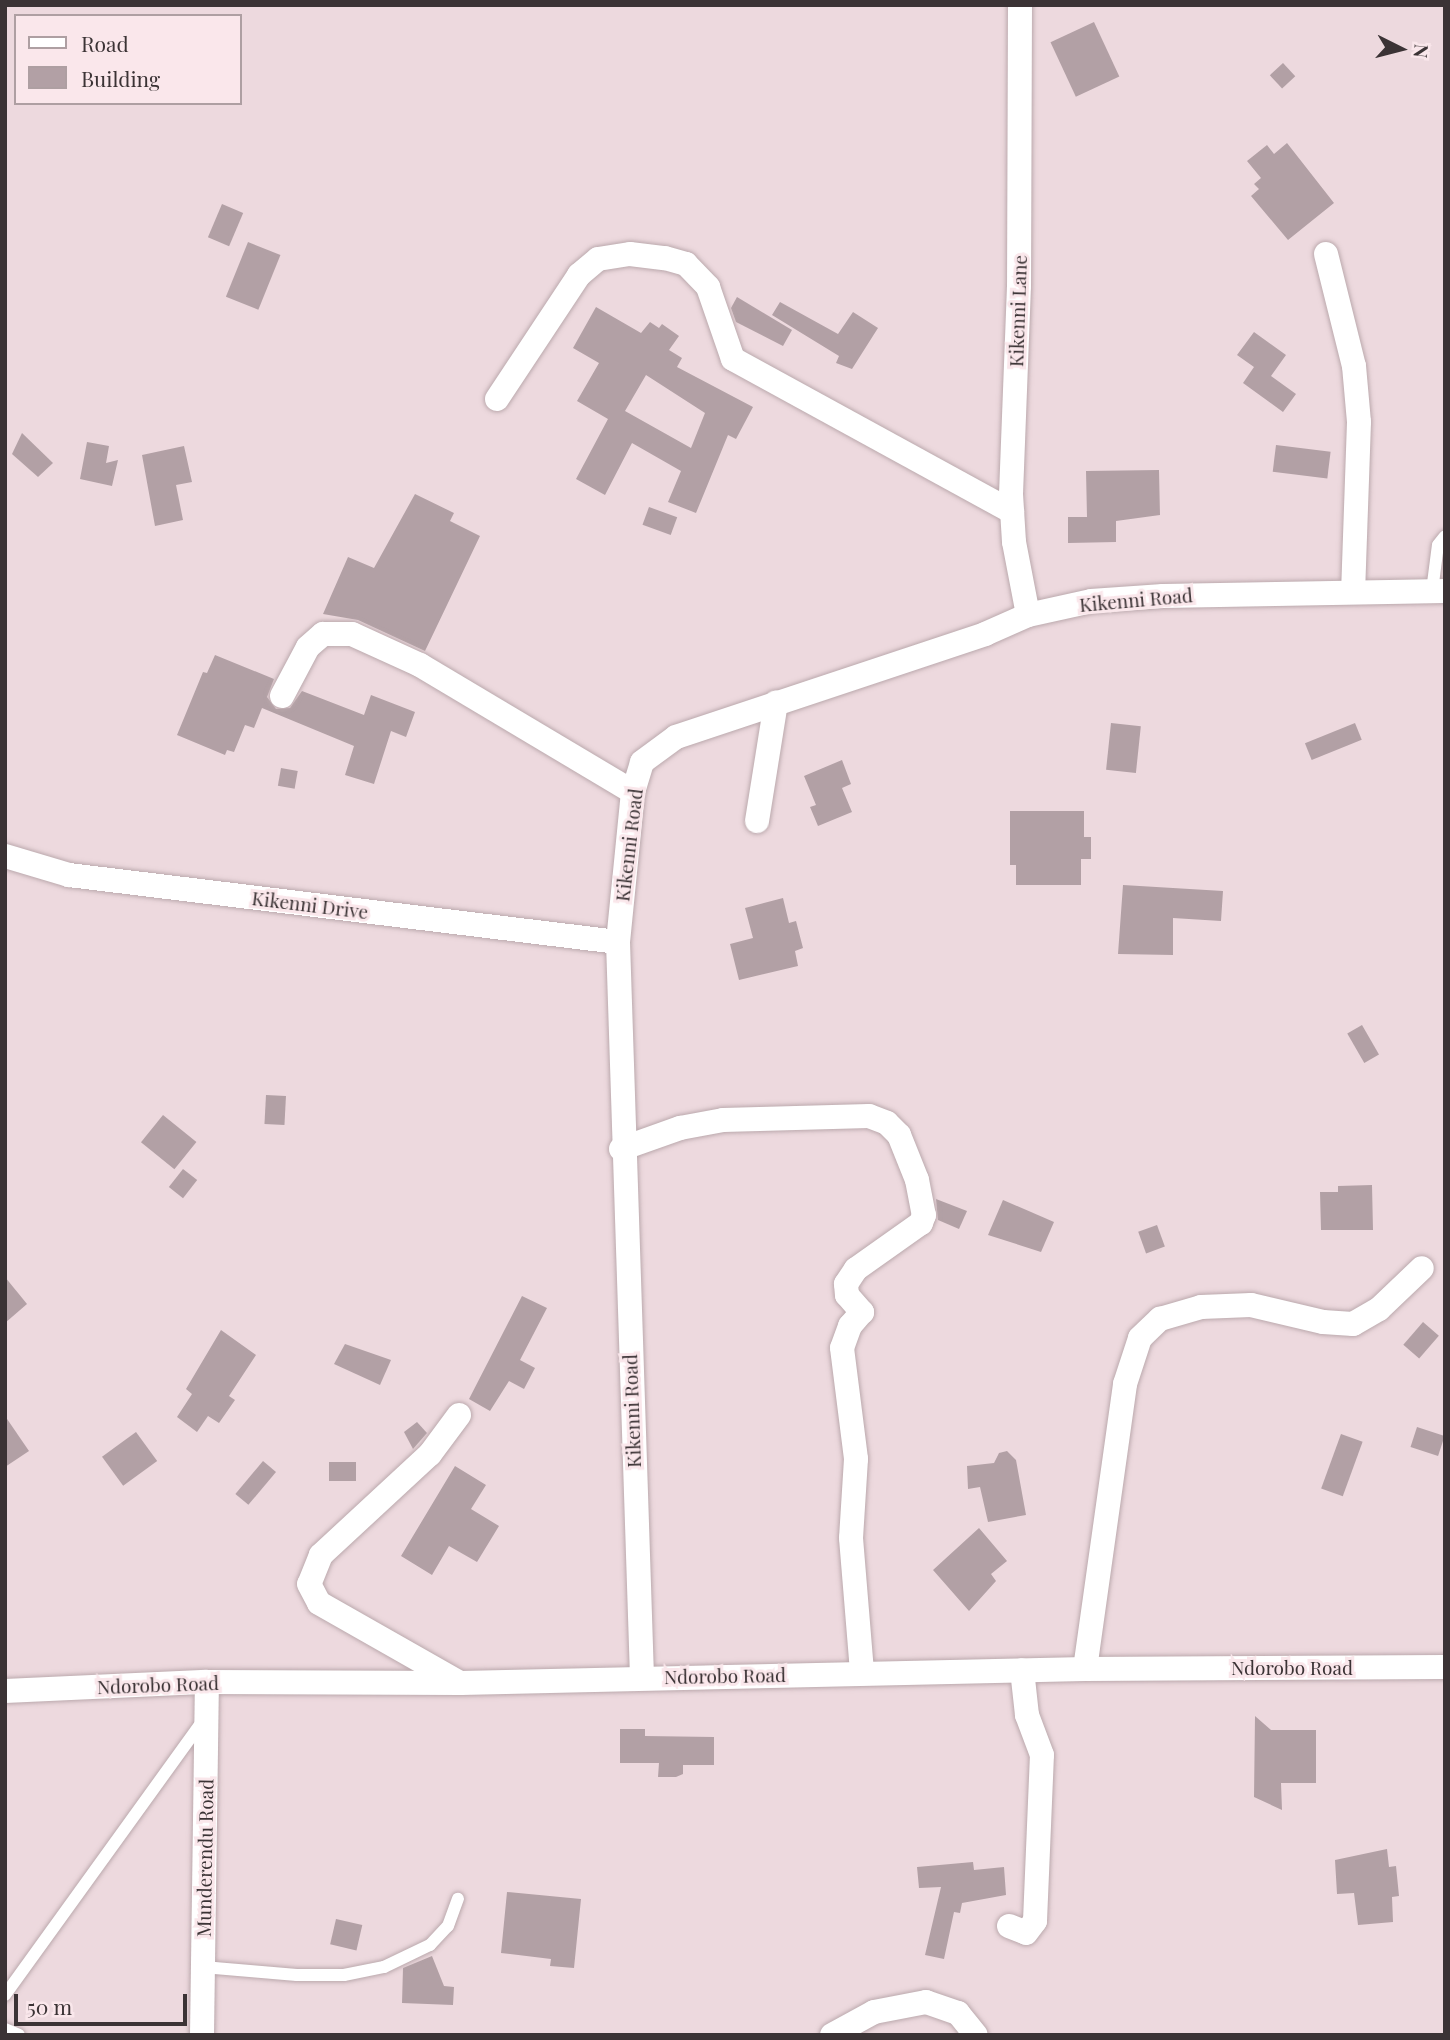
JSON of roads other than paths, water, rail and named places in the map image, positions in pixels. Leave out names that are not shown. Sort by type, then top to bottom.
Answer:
[{"type":"street","name":"Kikenni Lane","points":[[1020,5],[1019,286],[1013,512],[1028,615]]},
{"type":"street","points":[[497,398],[579,275],[598,259],[630,254],[665,258],[686,264],[708,287],[733,359],[1013,512]]},
{"type":"street","points":[[1326,254],[1354,366],[1359,422],[1353,592]]},
{"type":"street","name":"Kikenni Road","points":[[642,1677],[621,1149],[618,943],[633,792],[642,762],[655,749],[676,737],[985,634],[1028,615],[1091,601],[1163,596],[1438,591]]},
{"type":"street","points":[[282,696],[308,647],[323,634],[352,634],[420,665],[633,792]]},
{"type":"street","points":[[758,821],[776,703]]},
{"type":"street","name":"Kikenni Drive","points":[[5,856],[69,875],[618,943]]},
{"type":"street","points":[[621,1149],[680,1128],[723,1120],[869,1116],[887,1122],[899,1135],[917,1180],[924,1215],[921,1223],[856,1269],[846,1284],[847,1295],[862,1312],[850,1326],[842,1348],[856,1459],[850,1538],[862,1673]]},
{"type":"street","points":[[1085,1669],[1125,1384],[1140,1338],[1160,1319],[1201,1307],[1251,1305],[1323,1322],[1353,1324],[1379,1309],[1422,1268]]},
{"type":"street","points":[[459,1415],[430,1454],[321,1555],[309,1584],[319,1603],[461,1683]]},
{"type":"street","name":"Ndorobo Road","points":[[5,1691],[207,1682],[461,1683],[1022,1670],[1445,1667]]},
{"type":"street","points":[[1009,1926],[1026,1933],[1035,1921],[1042,1755],[1027,1715],[1022,1670]]},
{"type":"street","name":"Munderendu Road","points":[[202,2035],[207,1682]]},
{"type":"street","points":[[832,2035],[874,2012],[926,2002],[958,2012],[976,2035]]},
{"type":"lane","points":[[1438,591],[1438,545],[1445,536]]},
{"type":"lane","points":[[5,1995],[206,1715]]},
{"type":"lane","points":[[203,1967],[344,1975],[384,1966],[430,1945],[448,1926],[458,1899]]},
{"type":"lane","points":[[5,2029],[19,2035]]}]
